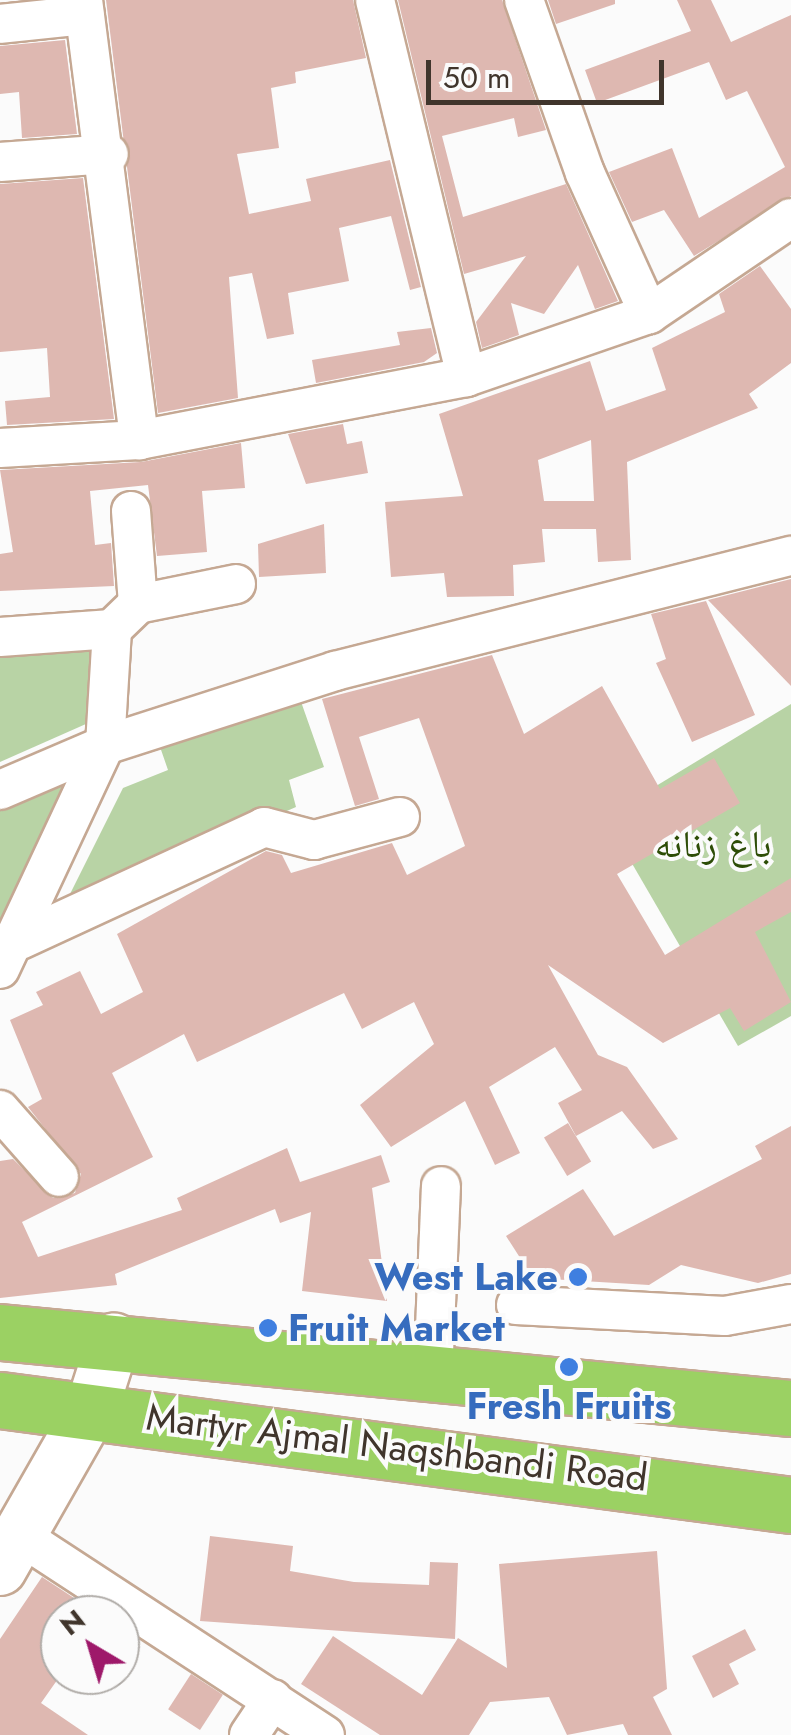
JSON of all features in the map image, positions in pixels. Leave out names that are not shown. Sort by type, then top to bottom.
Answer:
[{"type":"highway","name":"Martyr Ajmal Naqshbandi Road","points":[[0,1332],[114,1339],[432,1376],[791,1408]]},
{"type":"highway","name":"Martyr Ajmal Naqshbandi Road","points":[[0,1400],[92,1408],[791,1505]]},
{"type":"main road","points":[[11,1553],[92,1408],[114,1339]]},
{"type":"street","points":[[375,0],[466,377]]},
{"type":"street","points":[[524,0],[584,173],[649,314]]},
{"type":"street","points":[[0,24],[84,7],[109,154],[139,440]]},
{"type":"street","points":[[0,162],[109,154]]},
{"type":"street","points":[[0,448],[139,440],[466,377],[649,314],[791,218]]},
{"type":"street","points":[[10,954],[105,744],[125,616],[131,510]]},
{"type":"street","points":[[0,790],[105,744],[335,671],[791,556]]},
{"type":"street","points":[[0,637],[125,616],[236,584]]},
{"type":"street","points":[[10,954],[264,827],[314,840],[400,817]]},
{"type":"street","points":[[0,1110],[59,1177]]},
{"type":"street","points":[[432,1376],[441,1186]]},
{"type":"street","points":[[516,1304],[725,1316],[791,1304]]},
{"type":"street","points":[[11,1553],[273,1699],[325,1735]]},
{"type":"street","points":[[249,1735],[273,1699]]},
{"type":"green space","points":[[108,643],[104,716],[0,762],[0,654]]},
{"type":"green space","points":[[299,696],[324,767],[289,780],[296,807],[63,908],[123,788],[168,770],[159,744]]},
{"type":"green space","name":"باغ زنانه","points":[[791,704],[791,1016],[738,1046],[605,817]]},
{"type":"green space","points":[[96,765],[0,937],[0,807]]},
{"type":"building","points":[[106,0],[353,0],[366,58],[295,72],[296,83],[271,88],[279,148],[237,154],[249,214],[311,201],[306,179],[390,160],[421,287],[410,290],[391,216],[339,228],[349,281],[288,293],[294,334],[267,339],[252,273],[229,277],[238,398],[158,413]]},
{"type":"building","points":[[398,0],[502,0],[546,130],[518,137],[514,118],[442,136],[463,217],[566,184],[618,301],[595,309],[578,265],[544,314],[511,303],[519,335],[482,348],[476,322],[526,256],[464,274]]},
{"type":"building","points":[[548,0],[615,0],[615,4],[556,24]]},
{"type":"building","points":[[677,0],[711,0],[731,42],[791,15],[791,196],[694,256],[664,210],[632,222],[609,172],[672,148],[699,218],[785,167],[747,91],[726,100],[709,62],[597,103],[585,70],[691,31]]},
{"type":"building","points":[[65,40],[77,134],[22,138],[19,92],[0,94],[0,46]]},
{"type":"building","points":[[83,178],[114,419],[7,425],[5,401],[50,397],[47,348],[0,352],[0,184]]},
{"type":"building","points":[[760,266],[791,309],[791,363],[749,394],[758,408],[627,462],[631,560],[598,562],[596,529],[542,529],[545,562],[513,565],[514,596],[447,597],[444,573],[391,577],[385,502],[463,496],[439,414],[590,361],[606,411],[666,390],[652,348],[725,312],[719,294]],"holes":[[[591,440],[594,501],[544,501],[538,460]]]},
{"type":"building","points":[[431,328],[437,353],[424,362],[316,383],[312,360],[400,345],[397,332]]},
{"type":"building","points":[[343,424],[347,444],[362,441],[368,473],[306,484],[288,434]]},
{"type":"building","points":[[241,443],[245,488],[202,491],[207,552],[157,556],[148,485],[90,491],[95,545],[111,543],[114,586],[0,591],[0,554],[13,552],[0,470],[141,462]]},
{"type":"building","points":[[324,524],[326,573],[259,577],[258,544]]},
{"type":"building","points":[[791,579],[791,686],[708,600]]},
{"type":"building","points":[[706,601],[755,715],[692,742],[656,663],[666,659],[651,614]]},
{"type":"building","points":[[492,655],[524,734],[602,686],[660,789],[714,758],[740,803],[617,874],[665,955],[791,878],[791,912],[755,932],[791,1002],[744,1031],[730,1008],[663,1043],[548,965],[598,1055],[627,1067],[678,1139],[653,1149],[622,1111],[576,1136],[558,1103],[582,1090],[555,1047],[489,1087],[520,1153],[495,1165],[465,1101],[391,1147],[360,1105],[434,1044],[414,1002],[362,1029],[344,993],[197,1062],[184,1034],[112,1073],[153,1157],[22,1222],[38,1257],[182,1210],[177,1198],[287,1148],[300,1182],[381,1155],[390,1182],[372,1188],[387,1301],[302,1291],[311,1212],[280,1223],[275,1209],[115,1274],[117,1285],[0,1298],[0,1161],[13,1159],[53,1198],[75,1193],[81,1174],[28,1107],[42,1099],[10,1020],[43,1005],[36,992],[80,971],[101,1014],[143,992],[117,934],[266,851],[282,855],[291,873],[392,843],[407,875],[465,846],[419,718],[359,737],[379,799],[355,806],[322,699]]},
{"type":"building","points":[[568,1123],[591,1162],[567,1176],[544,1137]]},
{"type":"building","points":[[791,1126],[791,1274],[758,1283],[681,1265],[649,1285],[533,1278],[506,1236],[583,1189],[614,1236],[762,1159],[755,1146]]},
{"type":"building","points":[[210,1536],[293,1546],[290,1571],[354,1582],[429,1585],[430,1562],[458,1563],[455,1639],[200,1621]]},
{"type":"building","points":[[657,1551],[667,1689],[653,1697],[672,1735],[628,1735],[623,1724],[567,1735],[549,1697],[490,1702],[469,1735],[380,1735],[301,1684],[333,1636],[422,1695],[458,1638],[507,1668],[499,1564]]},
{"type":"building","points":[[42,1577],[69,1595],[40,1595],[40,1695],[47,1695],[41,1703],[88,1735],[0,1735],[0,1639]]},
{"type":"building","points":[[745,1629],[756,1650],[729,1664],[739,1684],[713,1698],[692,1656]]},
{"type":"building","points":[[191,1674],[223,1695],[200,1730],[168,1709]]},
{"type":"place","name":"West Lake","points":[[578,1277]]},
{"type":"place","name":"Fruit Market","points":[[268,1328]]},
{"type":"place","name":"Fresh Fruits","points":[[569,1367]]}]
